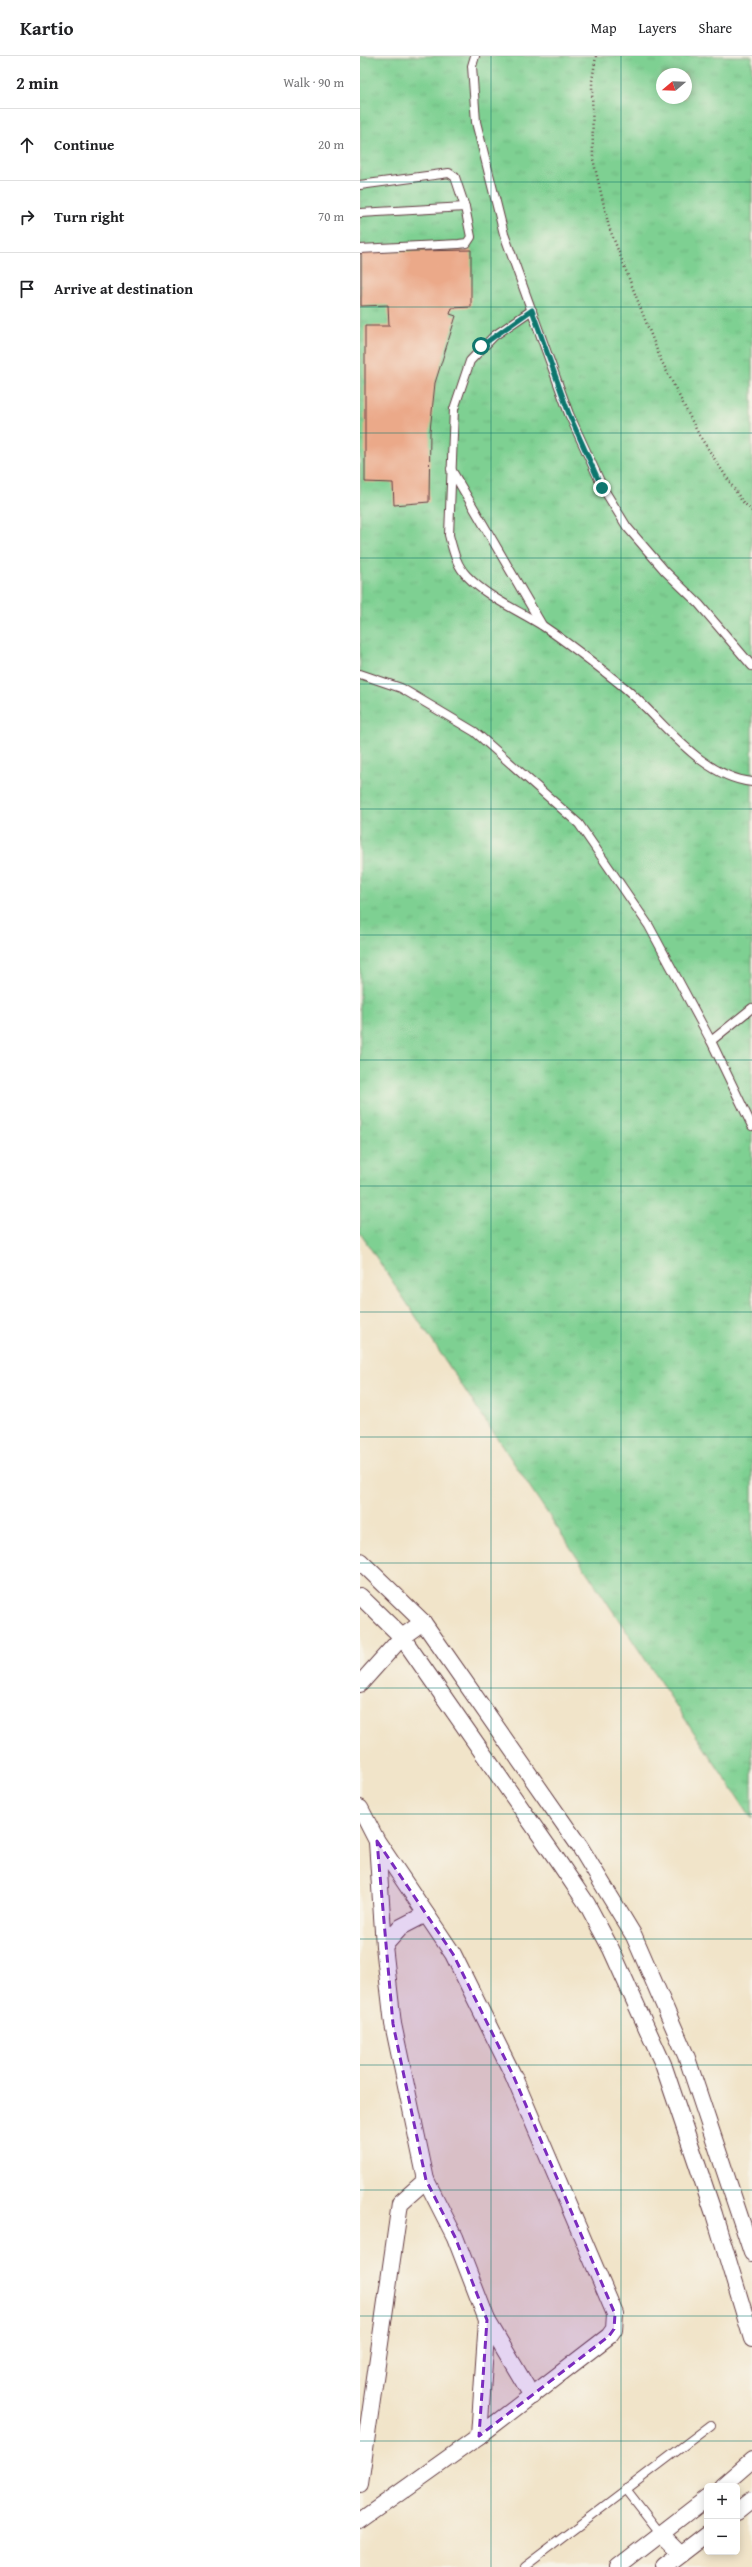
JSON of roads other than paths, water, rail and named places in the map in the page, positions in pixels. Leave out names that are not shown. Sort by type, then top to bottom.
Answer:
[{"type":"street","points":[[360,1561],[423,1622],[580,1847],[634,1936],[687,2058],[739,2209],[752,2253]]},
{"type":"street","points":[[360,1596],[402,1637],[587,1904],[611,1949],[664,2064],[714,2214],[752,2339]]},
{"type":"street","points":[[360,1684],[402,1637],[423,1622]]},
{"type":"street","points":[[360,1808],[377,1841],[453,1954],[512,2074],[615,2314],[614,2329],[609,2336],[479,2436],[360,2521]]},
{"type":"street","points":[[377,1841],[384,1946],[394,2024],[426,2180],[455,2237],[487,2320],[532,2396]]},
{"type":"street","points":[[384,1946],[401,1927],[426,1914]]},
{"type":"street","points":[[360,2484],[400,2203],[426,2180]]},
{"type":"street","points":[[714,2214],[739,2209]]},
{"type":"street","points":[[479,2436],[487,2320]]},
{"type":"street","points":[[725,2483],[752,2460]]},
{"type":"street","points":[[618,2567],[704,2500]]},
{"type":"street","points":[[740,2510],[752,2500]]},
{"type":"street","points":[[661,2534],[681,2554]]},
{"type":"street","points":[[664,2567],[704,2536]]},
{"type":"lane","points":[[475,56],[472,66],[476,122],[504,234],[569,414],[602,488],[627,527],[666,571],[699,604],[752,666]]},
{"type":"lane","points":[[360,185],[449,173],[455,177],[465,207],[471,237],[467,243],[360,250]]},
{"type":"lane","points":[[360,213],[465,207]]},
{"type":"lane","points":[[532,310],[490,340],[470,361],[454,409],[450,468],[449,535],[453,553],[459,565],[477,586],[544,627],[626,689],[702,760],[724,773],[752,782]]},
{"type":"lane","points":[[450,468],[544,627]]},
{"type":"lane","points":[[360,674],[401,688],[475,732],[579,824],[648,926],[711,1041],[752,1126]]},
{"type":"lane","points":[[711,1041],[752,1008]]},
{"type":"lane","points":[[524,2567],[711,2425]]},
{"type":"lane","points":[[626,2489],[661,2534]]}]
